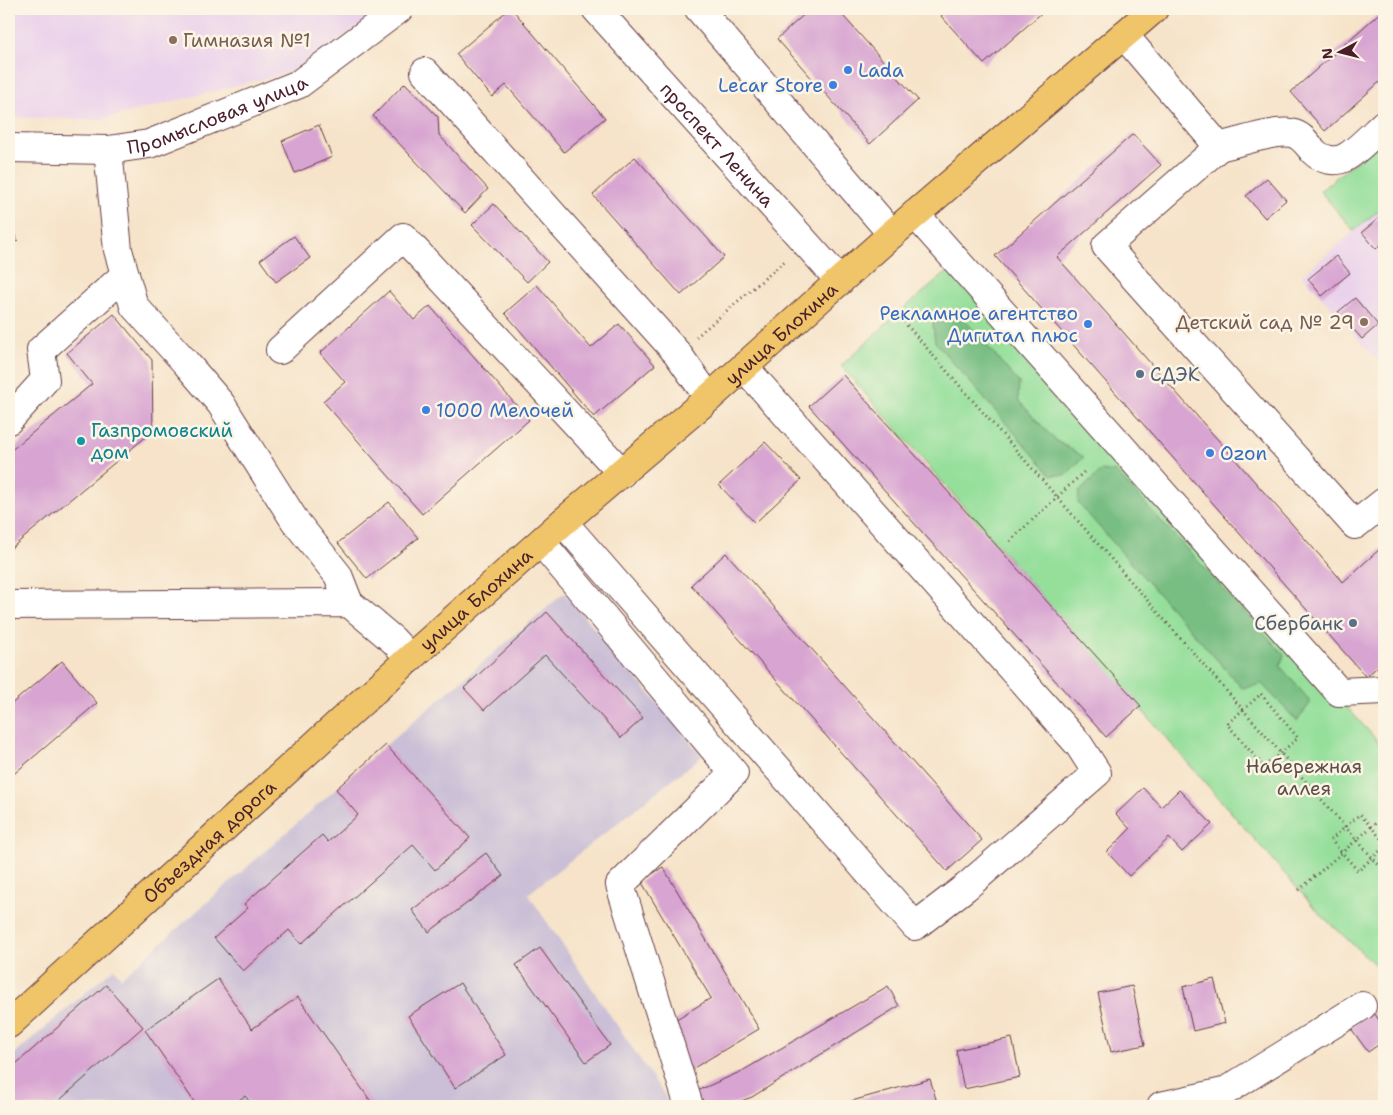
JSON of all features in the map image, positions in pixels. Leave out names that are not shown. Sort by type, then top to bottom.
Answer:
[{"type":"main road","name":"улица Блохина","points":[[410,658],[564,522],[709,398],[892,234],[1154,9]]},
{"type":"main road","name":"Объездная дорога","points":[[9,1024],[410,658]]},
{"type":"street","name":"Промысловая улица","points":[[9,148],[108,150],[149,144],[298,84],[399,9]]},
{"type":"street","name":"проспект Ленина","points":[[596,9],[840,281]]},
{"type":"street","points":[[699,9],[892,234]]},
{"type":"street","points":[[1124,35],[1219,147]]},
{"type":"street","points":[[425,72],[677,353],[709,398]]},
{"type":"street","points":[[1384,124],[1346,157],[1338,160],[1325,159],[1318,156],[1301,137],[1290,133],[1272,135],[1219,147],[1106,246],[1354,524],[1384,502]]},
{"type":"street","points":[[108,150],[118,250],[134,306],[186,362],[221,404],[295,521],[338,575],[349,602],[393,640],[410,658]]},
{"type":"street","points":[[915,214],[1339,692],[1384,690]]},
{"type":"street","points":[[280,350],[403,237],[622,473]]},
{"type":"street","points":[[9,420],[45,380],[42,350],[125,275]]},
{"type":"street","points":[[564,522],[915,926],[966,887],[1097,773],[1079,745],[744,367]]},
{"type":"street","points":[[542,543],[734,774],[620,885],[690,1106]]},
{"type":"street","points":[[9,605],[349,602]]},
{"type":"street","points":[[1161,1106],[1224,1092],[1362,1006]]},
{"type":"path","points":[[677,353],[806,243]]},
{"type":"path","points":[[898,314],[1384,871]]},
{"type":"path","points":[[1010,541],[1086,470]]},
{"type":"path","points":[[1261,694],[1298,738],[1280,753],[1264,767],[1227,724],[1261,694]]},
{"type":"path","points":[[1384,842],[1360,814],[1331,840],[1358,871],[1384,847]]},
{"type":"path","points":[[1299,890],[1384,816]]},
{"type":"shaded area","name":"Гимназия №1","points":[[9,9],[385,9],[290,72],[100,120],[9,117]]},
{"type":"shaded area","name":"Детский сад № 29","points":[[1384,206],[1384,368],[1302,275]]},
{"type":"shaded area","points":[[564,593],[702,756],[528,894],[669,1102],[659,1106],[9,1106],[9,1059],[114,968],[121,978],[386,745]]},
{"type":"green space","points":[[1384,138],[1384,206],[1354,231],[1320,191]]},
{"type":"green space","name":"Набережная аллея","points":[[950,270],[1384,748],[1384,973],[1319,913],[841,366],[897,314]]},
{"type":"green space","points":[[948,310],[963,318],[1019,383],[1018,400],[1055,440],[1084,457],[1066,475],[1051,475],[935,342],[932,317]]},
{"type":"green space","points":[[1102,470],[1116,472],[1284,655],[1280,666],[1311,702],[1297,721],[1262,684],[1242,688],[1078,503],[1079,492]]},
{"type":"building","points":[[509,9],[512,9],[605,118],[564,152],[506,85],[492,97],[456,54]]},
{"type":"building","name":"Lada","points":[[810,9],[837,9],[918,100],[870,144],[777,39]]},
{"type":"building","points":[[949,9],[1046,9],[984,64],[941,16]]},
{"type":"building","points":[[1384,9],[1384,78],[1325,131],[1291,92]]},
{"type":"building","points":[[405,83],[438,117],[439,135],[488,189],[465,213],[373,116]]},
{"type":"building","points":[[319,125],[332,157],[295,173],[282,141]]},
{"type":"building","points":[[1133,134],[1161,165],[1057,257],[1343,582],[1381,548],[1384,552],[1384,661],[1366,677],[995,256]]},
{"type":"building","points":[[635,157],[724,257],[681,295],[593,195]]},
{"type":"building","points":[[1267,178],[1286,200],[1265,218],[1246,196]]},
{"type":"building","points":[[494,204],[548,262],[527,282],[472,225]]},
{"type":"building","points":[[1384,214],[1384,242],[1376,249],[1362,232]]},
{"type":"building","points":[[9,227],[18,240],[9,247]]},
{"type":"building","points":[[294,236],[310,258],[276,282],[260,260]]},
{"type":"building","points":[[1336,256],[1350,273],[1322,296],[1308,279]]},
{"type":"building","points":[[537,285],[591,348],[619,324],[655,365],[594,417],[505,313]]},
{"type":"building","name":"1000 Мелочей","points":[[389,291],[414,320],[430,306],[529,420],[422,514],[323,401],[345,382],[320,353]]},
{"type":"building","points":[[1355,298],[1378,325],[1362,339],[1338,312]]},
{"type":"building","name":"Газпромовский дом","points":[[114,314],[152,360],[153,431],[9,550],[9,452],[92,384],[67,353]]},
{"type":"building","points":[[1384,351],[1384,364],[1378,357]]},
{"type":"building","points":[[843,375],[1141,706],[1106,737],[809,406]]},
{"type":"building","points":[[765,442],[801,480],[755,523],[719,485]]},
{"type":"building","points":[[389,502],[418,538],[367,579],[338,543]]},
{"type":"building","points":[[726,553],[982,840],[947,871],[691,585]]},
{"type":"building","points":[[547,612],[643,718],[621,738],[545,655],[484,710],[464,688]]},
{"type":"building","points":[[62,661],[97,703],[9,778],[9,706]]},
{"type":"building","points":[[386,745],[470,838],[435,870],[413,845],[301,944],[289,930],[243,971],[214,938],[248,908],[244,904],[322,835],[328,842],[358,815],[336,789]]},
{"type":"building","points":[[1143,788],[1161,807],[1179,790],[1212,824],[1182,852],[1169,838],[1129,876],[1107,852],[1130,829],[1116,814]]},
{"type":"building","points":[[486,853],[503,876],[429,932],[412,910]]},
{"type":"building","points":[[663,867],[759,1029],[687,1072],[670,1023],[711,998],[641,881]]},
{"type":"building","points":[[540,948],[610,1045],[586,1062],[516,965]]},
{"type":"building","points":[[218,979],[252,1029],[298,997],[374,1106],[253,1106],[245,1096],[230,1106],[197,1106],[145,1030]]},
{"type":"building","points":[[1214,979],[1225,1023],[1193,1031],[1183,987]]},
{"type":"building","points":[[460,983],[506,1055],[455,1088],[408,1016]]},
{"type":"building","points":[[106,985],[143,1027],[53,1106],[9,1106],[9,1070]]},
{"type":"building","points":[[888,986],[899,1006],[752,1097],[728,1106],[701,1106],[695,1092],[742,1071]]},
{"type":"building","points":[[1132,986],[1145,1045],[1111,1052],[1098,993]]},
{"type":"building","points":[[1373,1011],[1384,1028],[1384,1041],[1368,1052],[1350,1027]]},
{"type":"building","points":[[1012,1038],[1020,1077],[964,1089],[956,1050]]},
{"type":"building","points":[[930,1079],[938,1106],[834,1106]]},
{"type":"place","name":"Гимназия №1","points":[[173,40]]},
{"type":"place","name":"Lada","points":[[848,70]]},
{"type":"place","name":"Lecar Store","points":[[833,85]]},
{"type":"place","name":"Детский сад № 29","points":[[1364,322]]},
{"type":"place","name":"Рекламное агентство Дигитал плюс","points":[[1088,324]]},
{"type":"place","name":"СДЭК","points":[[1140,374]]},
{"type":"place","name":"1000 Мелочей","points":[[426,410]]},
{"type":"place","name":"Газпромовский дом","points":[[81,441]]},
{"type":"place","name":"Ozon","points":[[1210,453]]},
{"type":"place","name":"Сбербанк","points":[[1353,623]]}]
